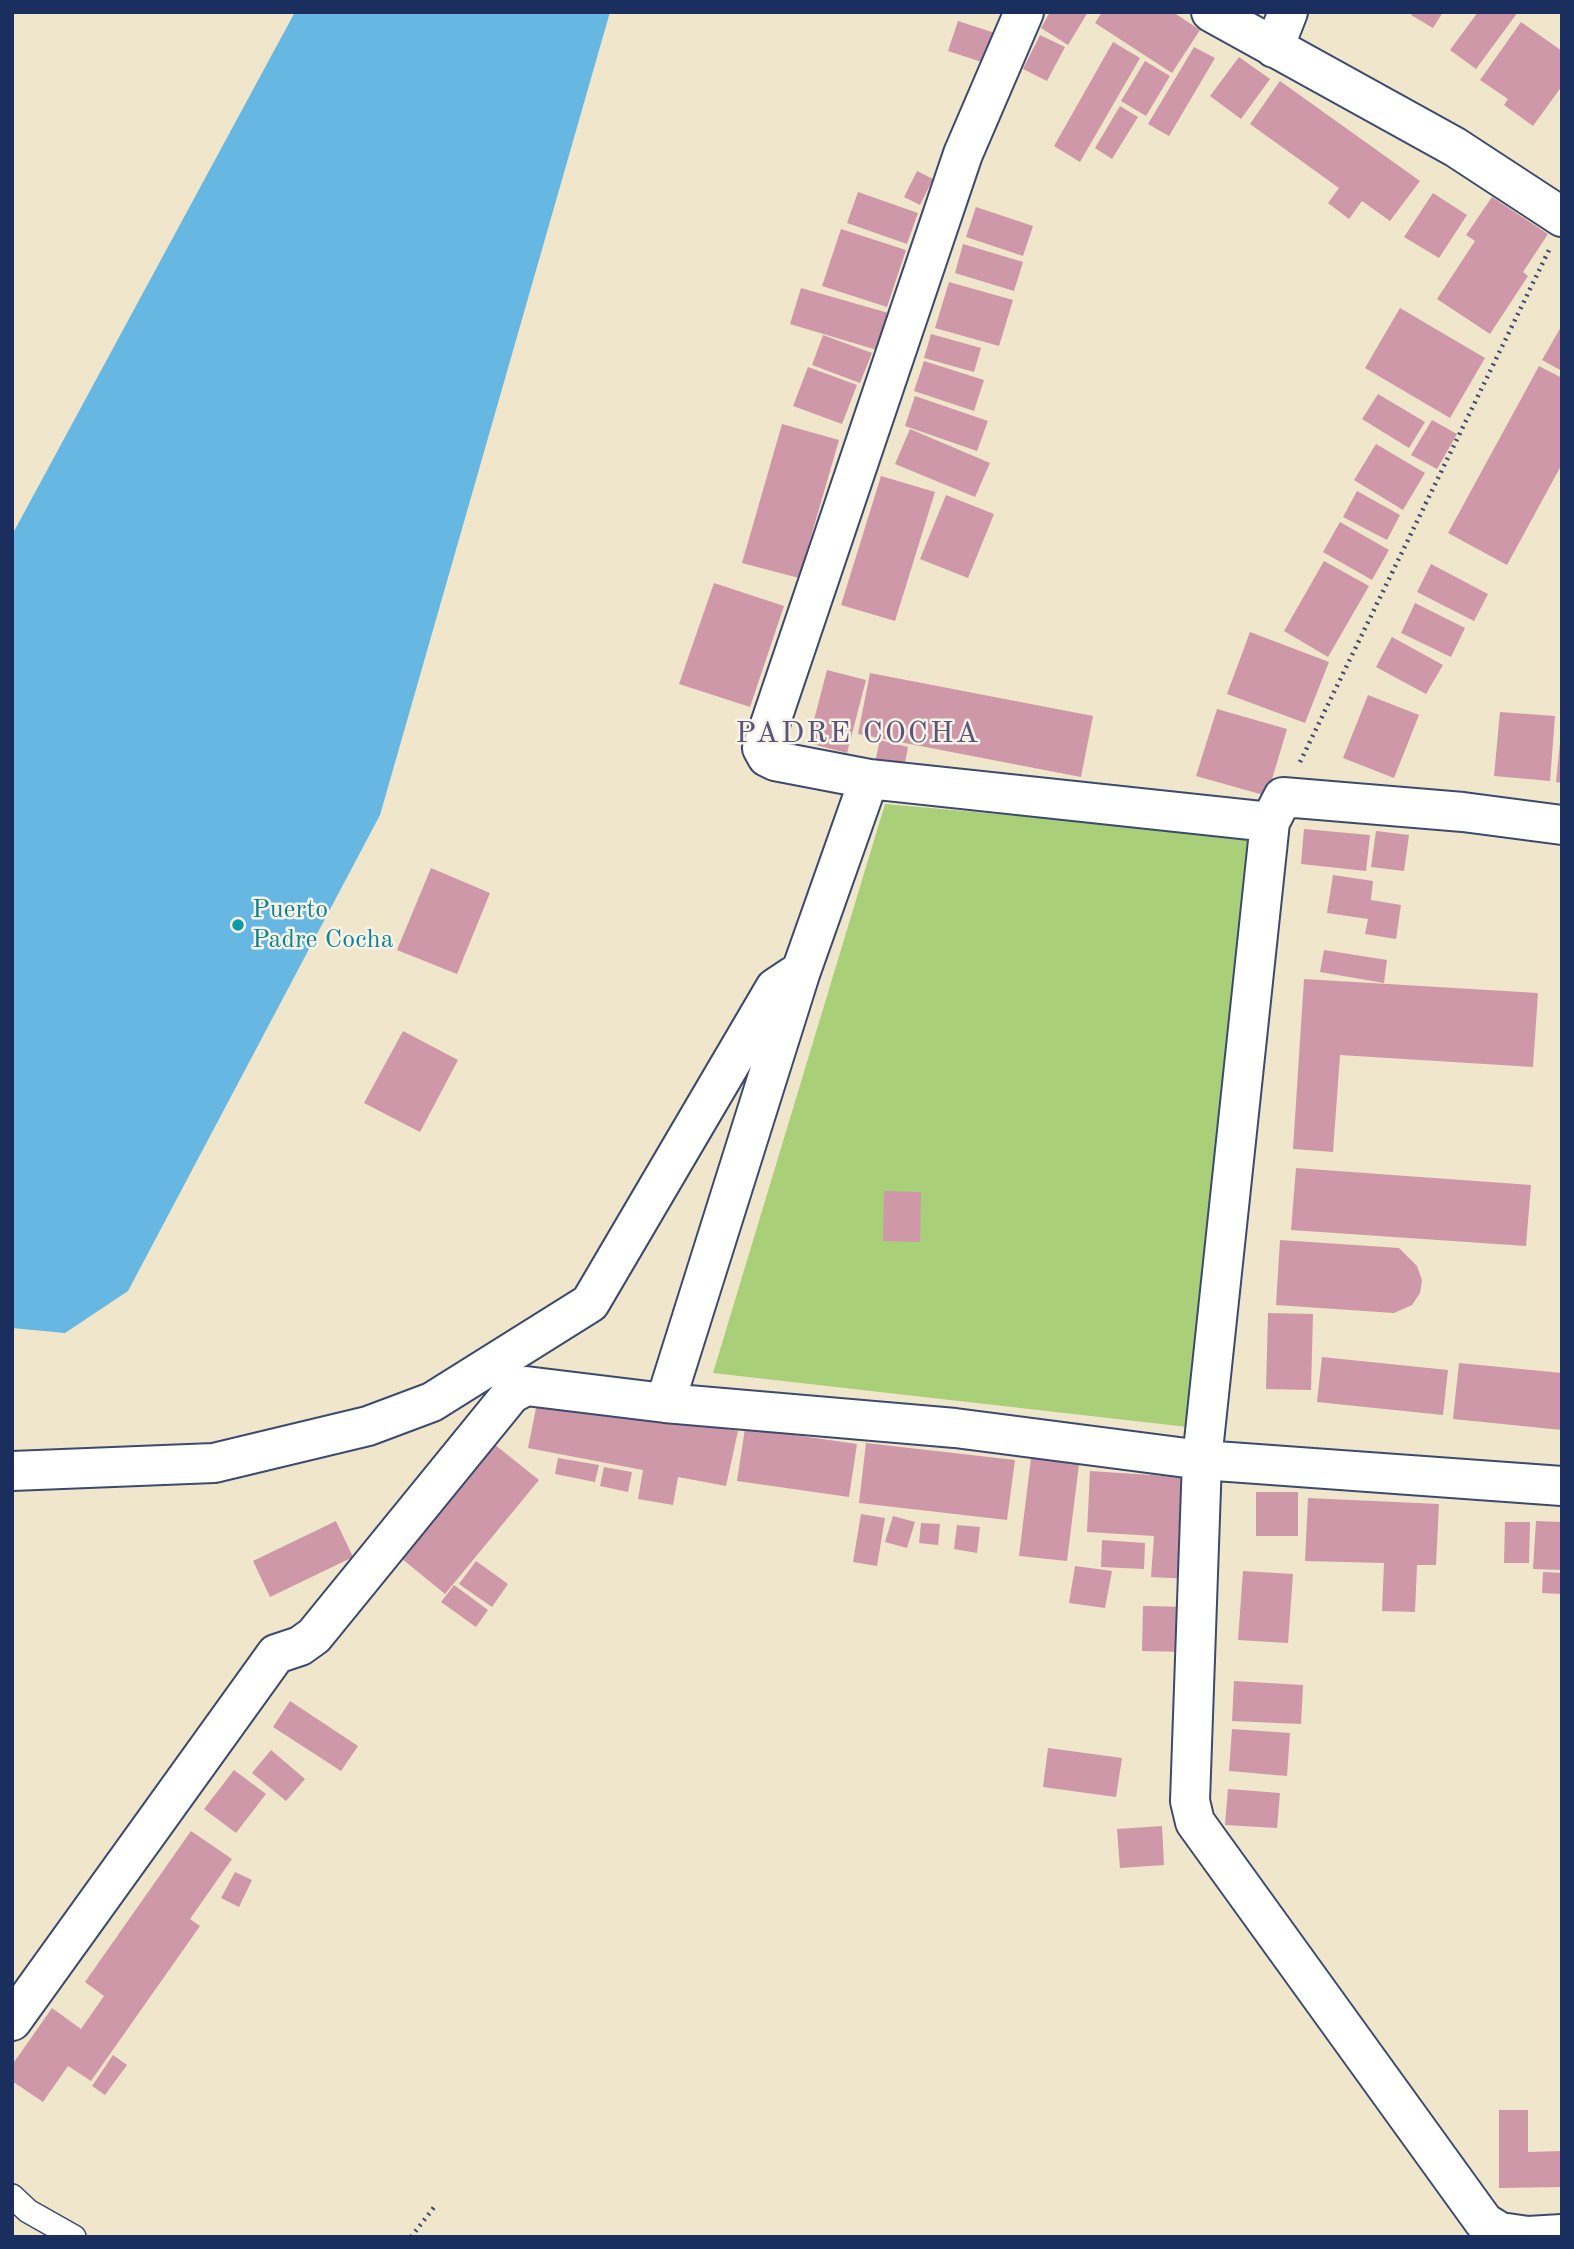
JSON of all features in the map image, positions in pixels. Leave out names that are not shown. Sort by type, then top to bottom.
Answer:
[{"type":"street","points":[[1024,12],[963,153],[762,748],[767,757],[775,761],[869,779],[1277,809],[1463,812],[1562,825]]},
{"type":"street","points":[[1211,12],[1455,147],[1556,233]]},
{"type":"street","points":[[1274,48],[1288,12]]},
{"type":"street","points":[[665,1402],[800,974],[869,779]]},
{"type":"street","points":[[1277,809],[1202,1460],[1190,1801],[1195,1822],[1484,2222],[1500,2232],[1528,2236],[1562,2234]]},
{"type":"street","points":[[12,1471],[215,1463],[368,1426],[432,1402],[590,1303],[775,988],[800,974]]},
{"type":"street","points":[[12,2021],[276,1654],[300,1646],[314,1636],[510,1394],[526,1387],[955,1429],[1202,1460],[1562,1486]]},
{"type":"lane","points":[[12,2196],[28,2211],[74,2237]]},
{"type":"path","points":[[1277,809],[1556,233]]},
{"type":"path","points":[[411,2237],[435,2206]]},
{"type":"green space","points":[[885,804],[1268,838],[1205,1429],[713,1373]]},
{"type":"water","points":[[295,12],[610,12],[380,815],[128,1291],[65,1333],[12,1328],[12,535]]},
{"type":"building","points":[[1050,12],[1088,12],[1068,45],[1041,28]]},
{"type":"building","points":[[1102,12],[1173,12],[1200,30],[1172,73],[1095,23]]},
{"type":"building","points":[[1413,12],[1443,12],[1433,28],[1411,15]]},
{"type":"building","points":[[1478,12],[1518,12],[1476,69],[1450,50]]},
{"type":"building","points":[[958,21],[1001,35],[991,65],[948,51]]},
{"type":"building","points":[[1521,22],[1562,51],[1562,86],[1533,126],[1504,105],[1508,99],[1480,80]]},
{"type":"building","points":[[1040,35],[1065,47],[1047,81],[1023,69]]},
{"type":"building","points":[[1113,42],[1140,58],[1080,162],[1054,146]]},
{"type":"building","points":[[1194,47],[1215,58],[1169,136],[1148,124]]},
{"type":"building","points":[[1239,57],[1270,79],[1241,119],[1210,96]]},
{"type":"building","points":[[1145,61],[1170,76],[1146,116],[1121,101]]},
{"type":"building","points":[[1280,81],[1420,181],[1390,221],[1362,201],[1349,219],[1328,203],[1339,188],[1250,124]]},
{"type":"building","points":[[1120,106],[1138,117],[1112,159],[1095,148]]},
{"type":"building","points":[[917,171],[933,179],[920,205],[904,197]]},
{"type":"building","points":[[858,192],[918,213],[907,244],[847,223]]},
{"type":"building","points":[[1433,193],[1467,215],[1439,258],[1404,237]]},
{"type":"building","points":[[1492,197],[1548,234],[1523,272],[1528,276],[1490,334],[1437,299],[1475,241],[1466,235]]},
{"type":"building","points":[[976,207],[1033,226],[1023,256],[966,237]]},
{"type":"building","points":[[841,229],[906,250],[887,307],[822,286]]},
{"type":"building","points":[[963,244],[1023,262],[1014,291],[955,273]]},
{"type":"building","points":[[949,282],[1013,300],[999,346],[935,328]]},
{"type":"building","points":[[801,288],[899,316],[887,353],[790,324]]},
{"type":"building","points":[[1400,308],[1485,358],[1450,418],[1365,368]]},
{"type":"building","points":[[1562,325],[1562,371],[1542,360]]},
{"type":"building","points":[[931,334],[981,348],[974,372],[924,358]]},
{"type":"building","points":[[823,335],[872,353],[860,383],[812,365]]},
{"type":"building","points":[[924,361],[984,380],[974,411],[914,391]]},
{"type":"building","points":[[1539,366],[1562,378],[1562,464],[1507,565],[1448,533]]},
{"type":"building","points":[[808,367],[857,385],[842,424],[793,406]]},
{"type":"building","points":[[1378,394],[1425,422],[1409,448],[1362,419]]},
{"type":"building","points":[[915,396],[988,421],[977,451],[905,426]]},
{"type":"building","points":[[1432,420],[1457,434],[1437,469],[1411,455]]},
{"type":"building","points":[[782,424],[839,440],[799,578],[742,563]]},
{"type":"building","points":[[910,429],[990,463],[975,497],[895,464]]},
{"type":"building","points":[[1376,444],[1425,473],[1403,510],[1354,480]]},
{"type":"building","points":[[881,476],[935,492],[895,621],[841,605]]},
{"type":"building","points":[[1357,491],[1400,515],[1387,540],[1343,517]]},
{"type":"building","points":[[946,495],[994,514],[968,578],[920,559]]},
{"type":"building","points":[[1340,522],[1389,550],[1372,580],[1323,552]]},
{"type":"building","points":[[1324,561],[1369,586],[1328,657],[1284,631]]},
{"type":"building","points":[[1431,564],[1488,594],[1474,621],[1417,592]]},
{"type":"building","points":[[714,583],[784,606],[750,707],[679,684]]},
{"type":"building","points":[[1415,603],[1465,628],[1451,657],[1401,633]]},
{"type":"building","points":[[1250,632],[1329,662],[1305,723],[1227,694]]},
{"type":"building","points":[[1392,637],[1443,665],[1426,694],[1376,667]]},
{"type":"building","points":[[827,670],[866,680],[847,753],[808,743]]},
{"type":"building","points":[[870,673],[1093,716],[1081,777],[858,734]]},
{"type":"building","points":[[1368,695],[1419,715],[1394,778],[1343,758]]},
{"type":"building","points":[[1217,709],[1287,729],[1267,796],[1196,776]]},
{"type":"building","points":[[1500,712],[1555,716],[1550,781],[1494,776]]},
{"type":"building","points":[[880,740],[908,747],[904,768],[875,762]]},
{"type":"building","points":[[1562,743],[1562,783],[1556,782]]},
{"type":"building","points":[[1304,829],[1370,835],[1366,871],[1301,864]]},
{"type":"building","points":[[1376,831],[1409,835],[1404,871],[1371,867]]},
{"type":"building","points":[[431,868],[490,893],[457,974],[397,950]]},
{"type":"building","points":[[1333,875],[1373,881],[1371,900],[1401,905],[1396,939],[1365,934],[1368,919],[1327,913]]},
{"type":"building","points":[[1324,950],[1387,960],[1384,983],[1320,972]]},
{"type":"building","points":[[1304,979],[1538,993],[1533,1067],[1340,1055],[1333,1152],[1293,1149]]},
{"type":"building","points":[[403,1031],[458,1060],[420,1132],[364,1103]]},
{"type":"building","points":[[1296,1168],[1531,1185],[1526,1246],[1291,1230]]},
{"type":"building","points":[[884,1191],[921,1192],[920,1242],[883,1241]]},
{"type":"building","points":[[1280,1240],[1399,1248],[1417,1266],[1422,1280],[1420,1293],[1412,1305],[1394,1313],[1276,1305]]},
{"type":"building","points":[[1268,1313],[1313,1314],[1311,1390],[1266,1389]]},
{"type":"building","points":[[1322,1357],[1448,1370],[1443,1415],[1317,1402]]},
{"type":"building","points":[[1459,1363],[1562,1373],[1562,1430],[1453,1419]]},
{"type":"building","points":[[539,1393],[738,1431],[726,1486],[678,1477],[673,1505],[638,1499],[643,1470],[528,1448]]},
{"type":"building","points":[[745,1428],[857,1444],[849,1497],[737,1481]]},
{"type":"building","points":[[866,1443],[1015,1460],[1007,1520],[859,1503]]},
{"type":"building","points":[[494,1444],[539,1480],[445,1594],[401,1558]]},
{"type":"building","points":[[1032,1450],[1080,1456],[1067,1561],[1019,1556]]},
{"type":"building","points":[[558,1458],[599,1465],[595,1482],[555,1474]]},
{"type":"building","points":[[604,1467],[632,1472],[628,1492],[600,1486]]},
{"type":"building","points":[[1090,1471],[1197,1478],[1190,1579],[1151,1577],[1154,1536],[1087,1532]]},
{"type":"building","points":[[1256,1492],[1298,1492],[1298,1536],[1256,1536]]},
{"type":"building","points":[[1308,1498],[1439,1504],[1436,1565],[1417,1565],[1415,1612],[1382,1611],[1384,1563],[1305,1561]]},
{"type":"building","points":[[861,1514],[885,1518],[877,1566],[853,1562]]},
{"type":"building","points":[[893,1516],[915,1522],[907,1548],[885,1542]]},
{"type":"building","points":[[336,1521],[353,1557],[270,1597],[253,1561]]},
{"type":"building","points":[[1536,1521],[1562,1522],[1562,1570],[1533,1569]]},
{"type":"building","points":[[1505,1522],[1530,1522],[1529,1563],[1504,1563]]},
{"type":"building","points":[[921,1523],[940,1524],[938,1545],[919,1543]]},
{"type":"building","points":[[957,1525],[980,1527],[977,1553],[954,1549]]},
{"type":"building","points":[[1102,1540],[1145,1543],[1144,1569],[1101,1567]]},
{"type":"building","points":[[476,1561],[508,1584],[492,1607],[459,1584]]},
{"type":"building","points":[[1075,1566],[1112,1571],[1105,1608],[1069,1603]]},
{"type":"building","points":[[1243,1571],[1293,1574],[1288,1643],[1238,1640]]},
{"type":"building","points":[[1543,1572],[1562,1573],[1562,1594],[1542,1593]]},
{"type":"building","points":[[454,1585],[488,1610],[476,1627],[441,1602]]},
{"type":"building","points":[[1143,1606],[1191,1607],[1190,1652],[1142,1651]]},
{"type":"building","points":[[1234,1681],[1303,1685],[1301,1724],[1232,1721]]},
{"type":"building","points":[[290,1701],[358,1746],[341,1771],[273,1727]]},
{"type":"building","points":[[1232,1729],[1290,1733],[1287,1776],[1229,1771]]},
{"type":"building","points":[[1048,1748],[1122,1758],[1116,1797],[1043,1787]]},
{"type":"building","points":[[271,1750],[305,1779],[286,1801],[252,1773]]},
{"type":"building","points":[[234,1770],[266,1794],[236,1833],[204,1809]]},
{"type":"building","points":[[1228,1789],[1280,1793],[1277,1828],[1225,1825]]},
{"type":"building","points":[[1162,1826],[1164,1865],[1120,1868],[1117,1829]]},
{"type":"building","points":[[191,1831],[232,1859],[190,1919],[200,1926],[91,2081],[68,2066],[43,2102],[12,2081],[12,2065],[52,2008],[81,2029],[104,1996],[85,1982]]},
{"type":"building","points":[[235,1872],[252,1880],[239,1907],[221,1898]]},
{"type":"building","points":[[113,2055],[127,2065],[105,2095],[92,2086]]},
{"type":"building","points":[[1499,2110],[1528,2110],[1528,2152],[1562,2151],[1562,2187],[1499,2188]]},
{"type":"place","name":"Puerto Padre Cocha","points":[[238,925]]},
{"type":"district","name":"PADRE COCHA","points":[[858,734]]}]
